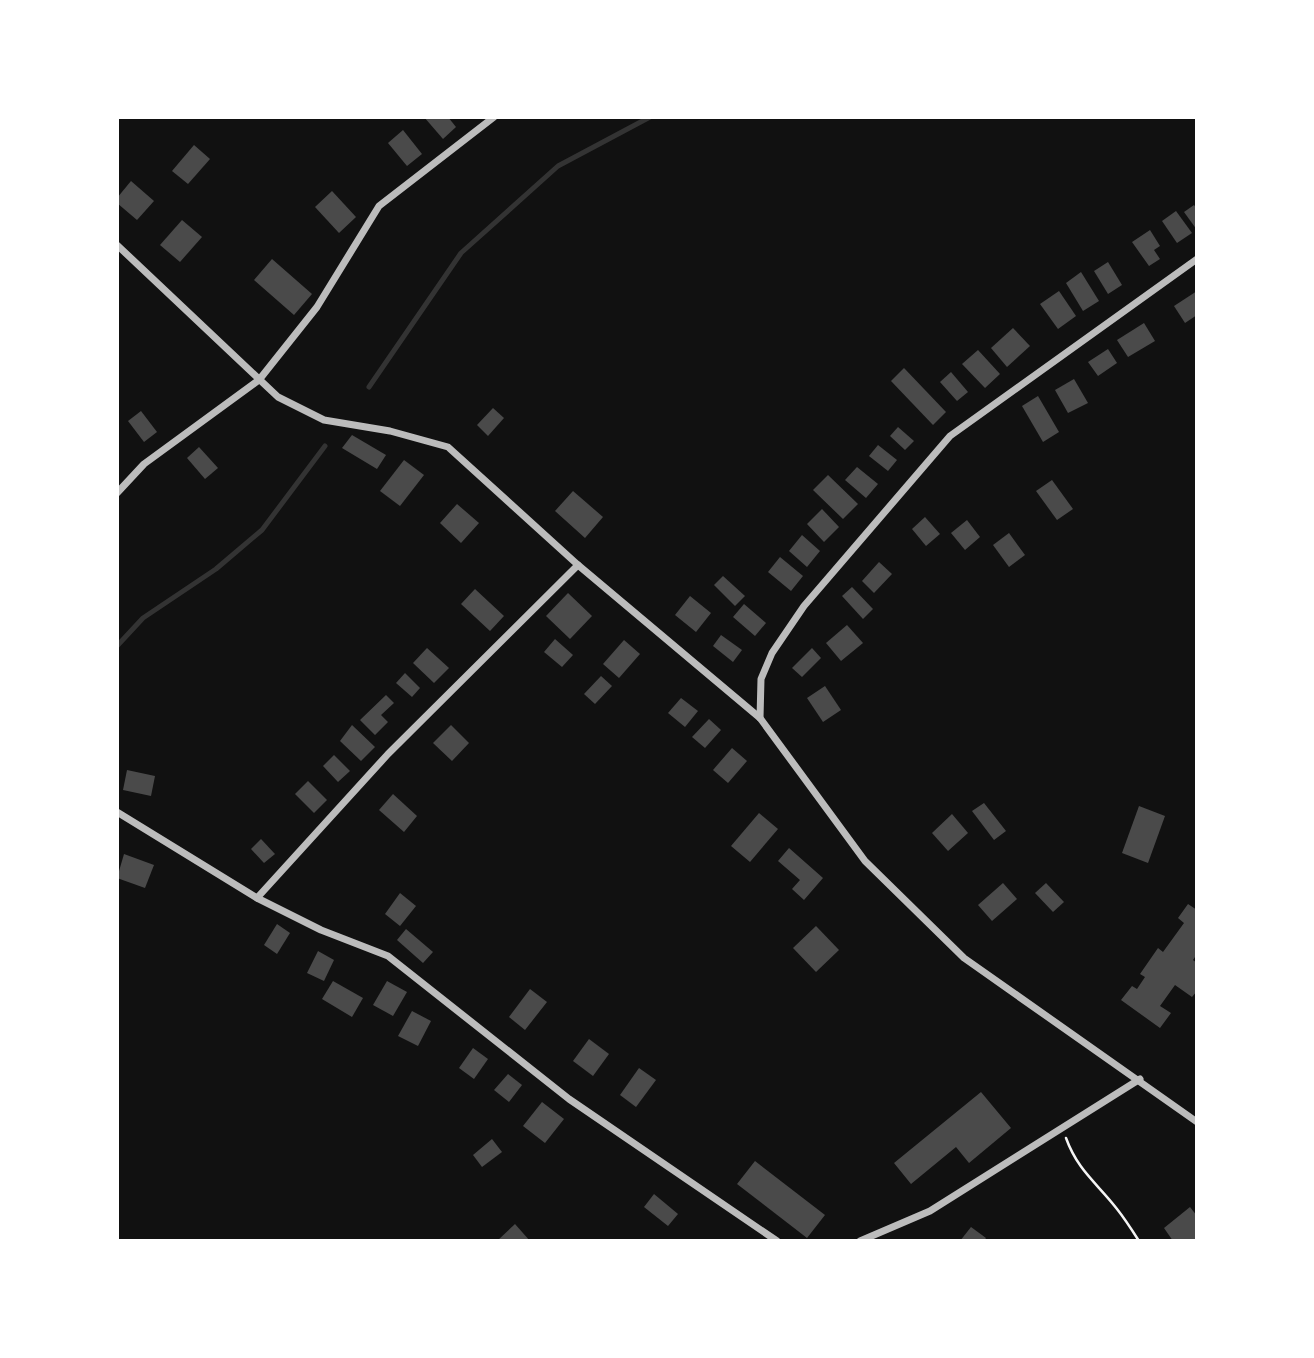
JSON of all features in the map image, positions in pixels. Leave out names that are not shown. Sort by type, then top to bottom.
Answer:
[{"type":"street","points":[[117,493],[144,464],[259,380],[317,307],[379,206],[494,117]]},
{"type":"street","points":[[117,245],[278,397],[324,420],[390,431],[448,447],[578,565],[760,718],[865,861],[964,958],[1140,1079],[1197,1122]]},
{"type":"street","points":[[760,718],[761,679],[772,653],[797,615],[950,436],[1197,259]]},
{"type":"street","points":[[257,898],[388,754],[578,565]]},
{"type":"street","points":[[117,812],[257,898],[321,930],[388,956],[569,1099],[777,1241]]},
{"type":"street","points":[[860,1241],[930,1212],[1140,1079]]},
{"type":"path","points":[[1063,1129],[1072,1155],[1090,1182],[1117,1208],[1139,1241]]},
{"type":"building","points":[[424,117],[448,117],[456,127],[443,139]]},
{"type":"building","points":[[403,130],[422,154],[407,166],[388,143]]},
{"type":"building","points":[[194,145],[210,159],[188,184],[172,171]]},
{"type":"building","points":[[131,181],[154,201],[137,220],[117,203],[117,198]]},
{"type":"building","points":[[332,191],[356,217],[339,233],[315,207]]},
{"type":"building","points":[[1194,205],[1197,209],[1197,230],[1184,212]]},
{"type":"building","points":[[1176,211],[1192,233],[1177,243],[1162,221]]},
{"type":"building","points":[[182,220],[202,237],[180,262],[160,245]]},
{"type":"building","points":[[1150,230],[1160,246],[1154,250],[1160,259],[1149,266],[1132,242]]},
{"type":"building","points":[[272,259],[312,294],[294,315],[254,280]]},
{"type":"building","points":[[1108,262],[1122,285],[1108,294],[1094,271]]},
{"type":"building","points":[[1081,272],[1099,301],[1083,311],[1066,283]]},
{"type":"building","points":[[1059,291],[1076,316],[1058,329],[1040,304]]},
{"type":"building","points":[[1197,291],[1197,315],[1185,323],[1174,306]]},
{"type":"building","points":[[1144,323],[1155,341],[1128,357],[1117,340]]},
{"type":"building","points":[[1013,328],[1030,346],[1007,367],[991,348]]},
{"type":"building","points":[[1108,349],[1117,363],[1098,376],[1088,362]]},
{"type":"building","points":[[978,350],[1000,374],[985,388],[962,364]]},
{"type":"building","points":[[904,368],[946,412],[933,425],[891,381]]},
{"type":"building","points":[[951,372],[968,392],[957,401],[940,382]]},
{"type":"building","points":[[1074,379],[1088,403],[1068,413],[1055,390]]},
{"type":"building","points":[[1038,396],[1059,432],[1043,442],[1022,406]]},
{"type":"building","points":[[493,408],[504,418],[488,436],[477,425]]},
{"type":"building","points":[[141,411],[157,432],[144,442],[128,421]]},
{"type":"building","points":[[898,427],[914,441],[905,450],[890,436]]},
{"type":"building","points":[[352,435],[386,455],[377,469],[342,448]]},
{"type":"building","points":[[878,445],[897,460],[888,471],[869,456]]},
{"type":"building","points":[[199,447],[218,468],[205,479],[187,458]]},
{"type":"building","points":[[404,460],[424,475],[400,506],[380,491]]},
{"type":"building","points":[[857,467],[878,484],[866,498],[845,480]]},
{"type":"building","points":[[828,475],[858,504],[843,519],[813,490]]},
{"type":"building","points":[[1052,480],[1073,509],[1057,520],[1036,491]]},
{"type":"building","points":[[573,491],[603,517],[585,538],[555,511]]},
{"type":"building","points":[[457,504],[479,523],[461,543],[440,523]]},
{"type":"building","points":[[822,509],[839,527],[824,542],[807,524]]},
{"type":"building","points":[[925,517],[940,534],[926,546],[912,529]]},
{"type":"building","points":[[967,520],[980,537],[965,550],[951,533]]},
{"type":"building","points":[[1009,533],[1025,555],[1009,567],[993,545]]},
{"type":"building","points":[[802,535],[820,551],[807,567],[789,551]]},
{"type":"building","points":[[780,557],[803,576],[791,591],[768,572]]},
{"type":"building","points":[[879,562],[892,574],[874,593],[862,581]]},
{"type":"building","points":[[723,576],[745,596],[735,606],[714,585]]},
{"type":"building","points":[[852,587],[873,609],[863,619],[842,596]]},
{"type":"building","points":[[475,589],[504,616],[490,631],[461,604]]},
{"type":"building","points":[[568,593],[592,616],[570,639],[546,616]]},
{"type":"building","points":[[690,596],[711,613],[696,632],[675,615]]},
{"type":"building","points":[[744,604],[766,623],[755,636],[733,617]]},
{"type":"building","points":[[847,625],[863,643],[841,661],[826,643]]},
{"type":"building","points":[[721,635],[742,650],[733,662],[713,646]]},
{"type":"building","points":[[555,639],[573,655],[562,667],[544,652]]},
{"type":"building","points":[[624,640],[640,654],[619,678],[603,664]]},
{"type":"building","points":[[427,648],[449,668],[434,683],[413,663]]},
{"type":"building","points":[[812,648],[821,658],[802,677],[792,668]]},
{"type":"building","points":[[405,673],[420,688],[412,697],[396,683]]},
{"type":"building","points":[[601,676],[612,686],[595,704],[584,694]]},
{"type":"building","points":[[825,686],[841,710],[823,722],[807,698]]},
{"type":"building","points":[[386,695],[394,703],[381,715],[388,722],[375,735],[360,720]]},
{"type":"building","points":[[681,698],[698,711],[685,727],[668,713]]},
{"type":"building","points":[[709,719],[721,730],[705,748],[692,737]]},
{"type":"building","points":[[352,725],[375,747],[361,761],[340,741]]},
{"type":"building","points":[[451,725],[469,743],[452,761],[433,743]]},
{"type":"building","points":[[732,748],[747,761],[728,783],[713,770]]},
{"type":"building","points":[[334,755],[350,771],[338,782],[323,766]]},
{"type":"building","points":[[127,770],[155,776],[151,796],[123,790]]},
{"type":"building","points":[[308,781],[327,800],[314,813],[295,794]]},
{"type":"building","points":[[393,794],[417,816],[404,832],[379,810]]},
{"type":"building","points":[[984,803],[1006,831],[994,840],[972,811]]},
{"type":"building","points":[[1139,806],[1165,816],[1148,863],[1122,853]]},
{"type":"building","points":[[759,813],[778,829],[750,862],[731,846]]},
{"type":"building","points":[[952,814],[968,833],[948,851],[932,833]]},
{"type":"building","points":[[261,839],[275,854],[264,863],[251,849]]},
{"type":"building","points":[[789,848],[823,878],[804,900],[792,889],[800,880],[778,861]]},
{"type":"building","points":[[124,854],[154,865],[145,888],[117,878]]},
{"type":"building","points":[[1003,883],[1017,899],[992,921],[978,905]]},
{"type":"building","points":[[1046,883],[1064,902],[1053,912],[1035,893]]},
{"type":"building","points":[[400,893],[416,906],[400,926],[385,914]]},
{"type":"building","points":[[1188,904],[1197,910],[1197,954],[1193,960],[1197,963],[1197,991],[1192,997],[1175,985],[1160,1006],[1171,1013],[1160,1028],[1121,1000],[1132,986],[1137,989],[1145,977],[1140,974],[1158,948],[1163,952],[1184,923],[1178,918]]},
{"type":"building","points":[[277,924],[290,933],[277,954],[264,945]]},
{"type":"building","points":[[816,926],[839,950],[816,972],[793,948]]},
{"type":"building","points":[[406,929],[433,952],[423,963],[397,940]]},
{"type":"building","points":[[318,951],[334,960],[324,981],[307,973]]},
{"type":"building","points":[[333,981],[363,998],[352,1017],[322,999]]},
{"type":"building","points":[[387,981],[407,992],[393,1016],[373,1005]]},
{"type":"building","points":[[530,989],[547,1002],[525,1030],[509,1017]]},
{"type":"building","points":[[412,1011],[431,1021],[418,1046],[398,1036]]},
{"type":"building","points":[[589,1039],[609,1054],[593,1076],[573,1061]]},
{"type":"building","points":[[473,1048],[488,1059],[474,1079],[459,1068]]},
{"type":"building","points":[[639,1068],[656,1080],[636,1107],[620,1095]]},
{"type":"building","points":[[508,1074],[522,1085],[509,1102],[494,1090]]},
{"type":"building","points":[[981,1092],[1011,1128],[969,1163],[956,1147],[911,1184],[894,1163]]},
{"type":"building","points":[[542,1102],[564,1119],[545,1143],[523,1126]]},
{"type":"building","points":[[492,1139],[502,1152],[482,1167],[473,1155]]},
{"type":"building","points":[[755,1161],[825,1215],[807,1238],[737,1184]]},
{"type":"building","points":[[654,1194],[678,1214],[668,1226],[644,1207]]},
{"type":"building","points":[[1190,1207],[1197,1216],[1197,1241],[1173,1241],[1164,1228]]},
{"type":"building","points":[[515,1224],[530,1241],[497,1241]]},
{"type":"building","points":[[971,1227],[986,1238],[984,1241],[960,1241]]},
{"type":"waterway","points":[[369,387],[461,253],[558,166],[650,117]]},
{"type":"waterway","points":[[117,646],[143,618],[216,569],[262,530],[325,446]]}]
